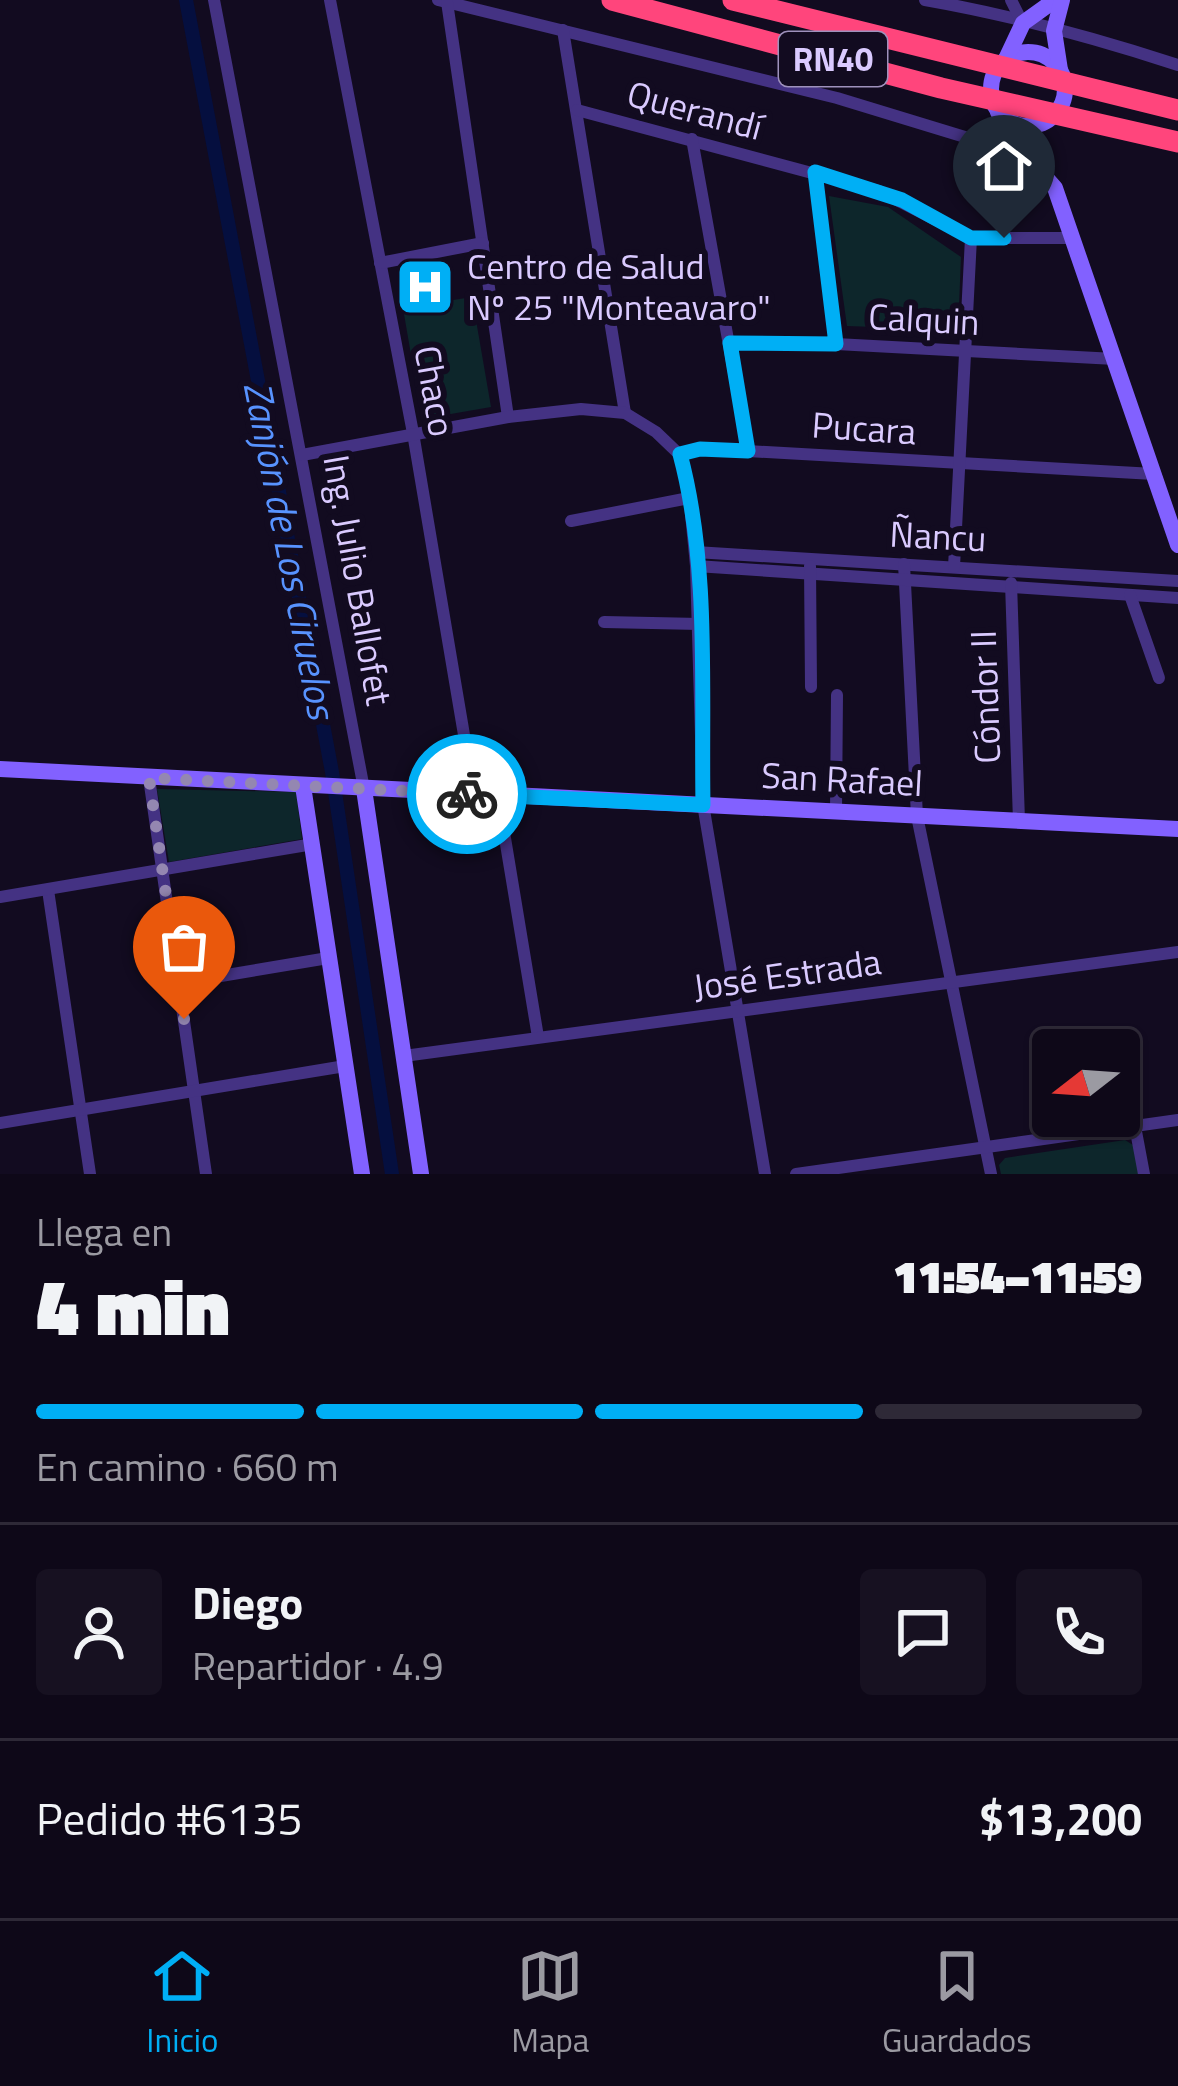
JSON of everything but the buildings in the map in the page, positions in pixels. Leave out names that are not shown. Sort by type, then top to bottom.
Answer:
[{"type":"highway","name":"RN40","points":[[612,0],[1045,125],[1178,142]]},
{"type":"highway","name":"RN40","points":[[733,0],[1003,61],[1178,110]]},
{"type":"street","name":"Ing. Julio Ballofet","points":[[214,0],[302,455],[421,1174]]},
{"type":"street","name":"Chaco","points":[[330,0],[474,794]]},
{"type":"street","points":[[925,0],[1094,37],[1178,65]]},
{"type":"street","points":[[1011,0],[1023,23]]},
{"type":"street","points":[[979,141],[993,137],[998,113],[992,76],[1023,23],[1059,0]]},
{"type":"street","points":[[508,417],[442,1],[837,98],[979,141],[1020,147],[1062,105],[1063,76],[1054,31],[1059,0]]},
{"type":"street","points":[[562,30],[625,413]]},
{"type":"street","name":"Querandí","points":[[577,110],[815,172],[902,200],[971,238],[1072,238]]},
{"type":"street","points":[[998,113],[1055,188],[1178,545]]},
{"type":"street","points":[[1035,163],[1045,125]]},
{"type":"street","points":[[692,139],[748,451]]},
{"type":"street","points":[[815,172],[836,344]]},
{"type":"street","points":[[954,567],[971,238]]},
{"type":"street","points":[[380,262],[482,243]]},
{"type":"street","name":"Calquin","points":[[730,343],[1115,358]]},
{"type":"street","points":[[302,455],[508,417],[580,409],[625,413],[680,454],[696,559],[703,805],[765,1174]]},
{"type":"street","name":"Pucara","points":[[680,454],[700,449],[1154,473]]},
{"type":"street","points":[[572,521],[689,498]]},
{"type":"street","name":"Ñancu","points":[[696,559],[810,566],[904,564],[1178,581]]},
{"type":"street","points":[[904,564],[917,816],[992,1174]]},
{"type":"street","points":[[810,566],[811,687]]},
{"type":"street","name":"Ñancu","points":[[810,566],[906,580],[1178,598]]},
{"type":"street","name":"Cóndor II","points":[[1011,571],[1019,821]]},
{"type":"street","points":[[1130,595],[1159,678]]},
{"type":"street","points":[[604,622],[700,624]]},
{"type":"street","points":[[836,812],[837,695]]},
{"type":"street","name":"San Rafael","points":[[0,769],[1178,830]]},
{"type":"street","points":[[149,778],[206,1174]]},
{"type":"street","points":[[309,786],[328,958],[362,1174]]},
{"type":"street","points":[[498,796],[538,1037]]},
{"type":"street","points":[[0,897],[313,844]]},
{"type":"street","points":[[48,890],[90,1174]]},
{"type":"street","name":"José Estrada","points":[[404,1056],[1178,952]]},
{"type":"street","points":[[179,983],[328,958]]},
{"type":"street","points":[[0,1123],[345,1066]]},
{"type":"street","points":[[1140,1125],[1178,1120]]},
{"type":"street","points":[[796,1174],[1057,1137]]},
{"type":"street","points":[[1137,1137],[1144,1174]]},
{"type":"green space","points":[[829,196],[888,207],[961,257],[958,330],[847,326]]},
{"type":"green space","points":[[472,297],[491,407],[422,419],[403,308]]},
{"type":"green space","points":[[157,789],[296,792],[302,839],[169,862]]},
{"type":"green space","points":[[1125,1140],[1133,1145],[1139,1174],[1001,1174],[999,1165],[1005,1158]]},
{"type":"waterway","name":"Zanjón de Los Ciruelos","points":[[186,0],[332,772],[392,1174]]},
{"type":"way so far","points":[[184,1019],[149,778],[467,794]]},
{"type":"place","name":"Centro de Salud Nº 25 \"Monteavaro\"","points":[[425,287]]},
{"type":"route","points":[[467,794],[703,805],[700,624],[688,483],[680,454],[700,449],[748,451],[730,343],[836,344],[815,172],[902,200],[971,238],[1004,238]]}]
